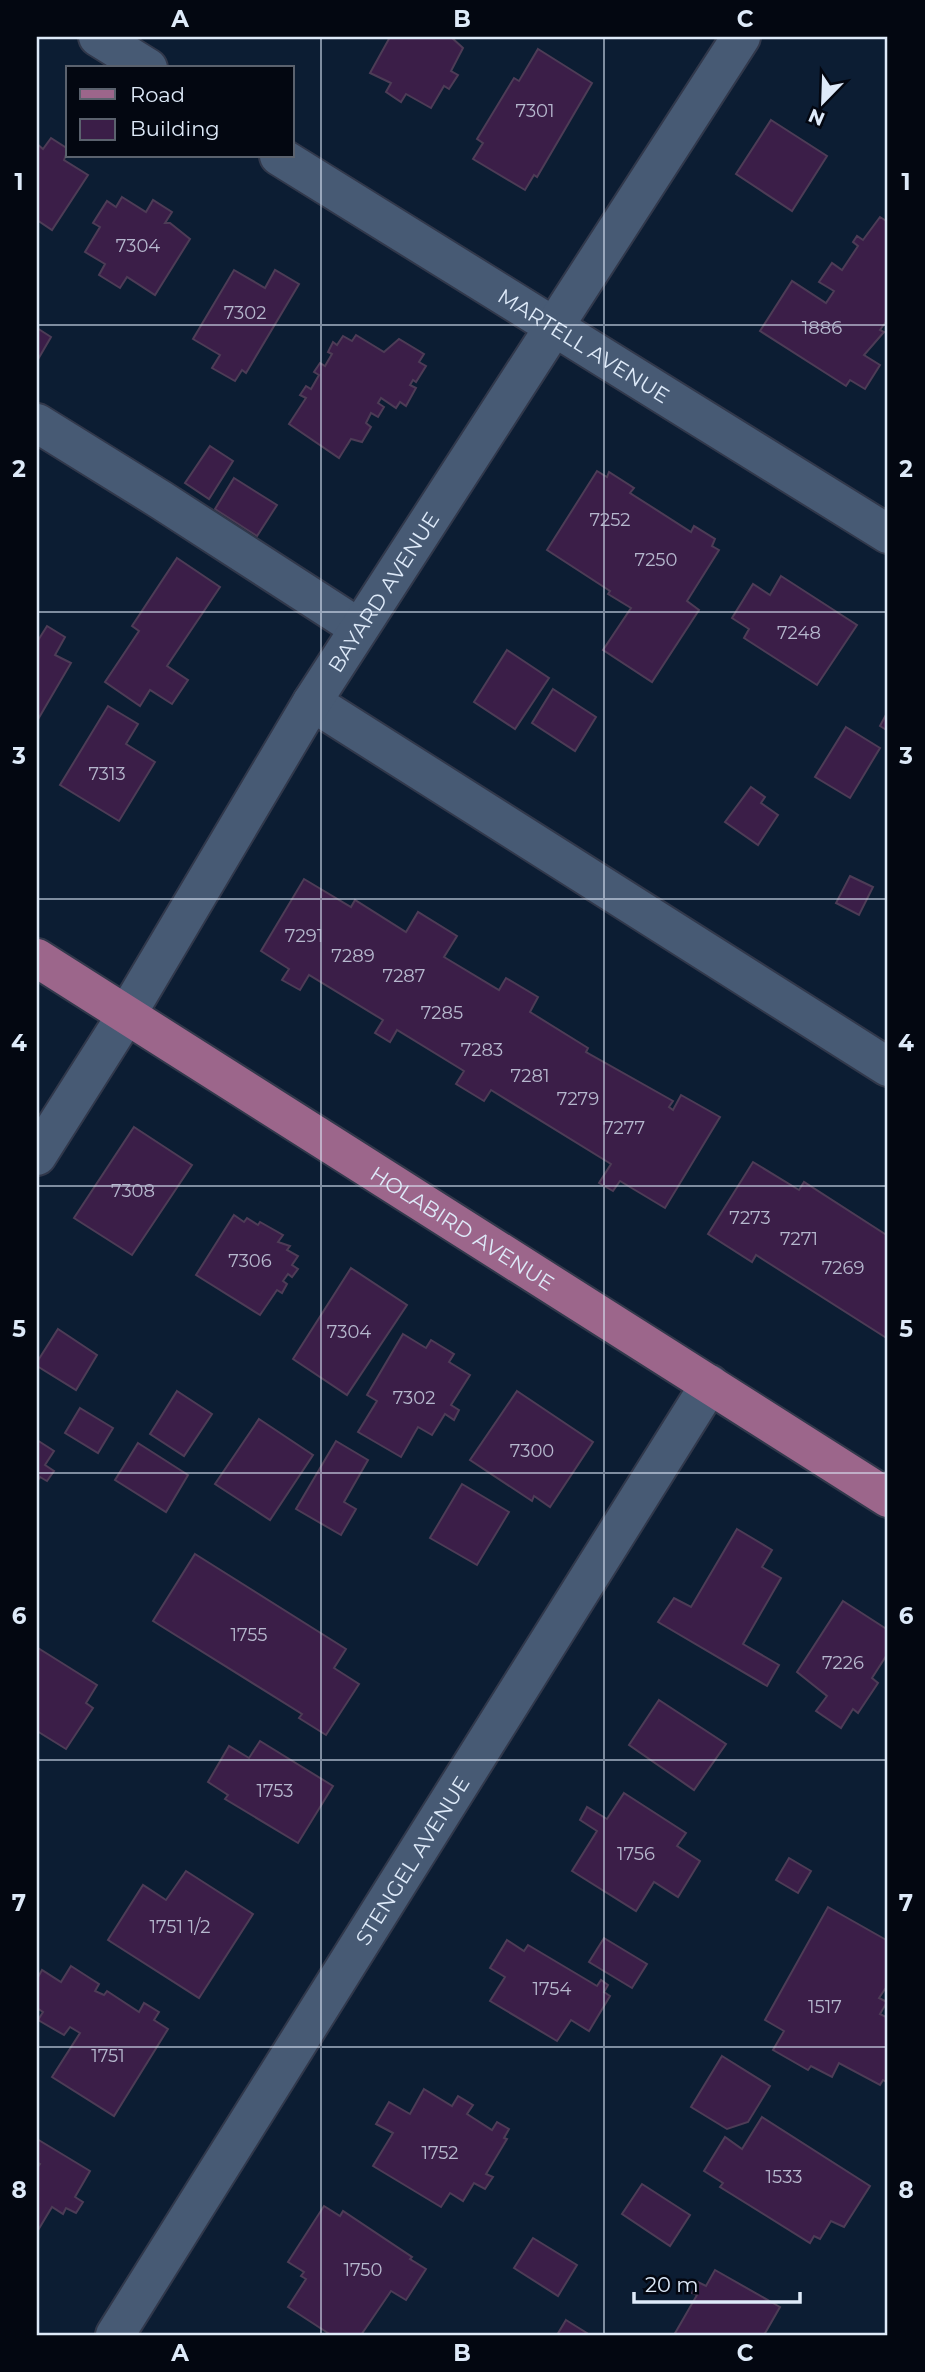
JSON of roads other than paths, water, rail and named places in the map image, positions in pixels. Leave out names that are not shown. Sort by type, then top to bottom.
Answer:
[{"type":"main road","name":"HOLABIRD AVENUE","points":[[37,958],[888,1498]]},
{"type":"street","points":[[98,37],[145,66]]},
{"type":"street","name":"BAYARD AVENUE","points":[[37,1156],[127,1014],[312,702],[741,37]]},
{"type":"street","name":"MARTELL AVENUE","points":[[281,158],[555,326],[604,359],[884,523]]},
{"type":"street","points":[[37,423],[359,628]]},
{"type":"street","points":[[312,702],[888,1068]]},
{"type":"street","name":"STENGEL AVENUE","points":[[115,2335],[710,1384]]}]
